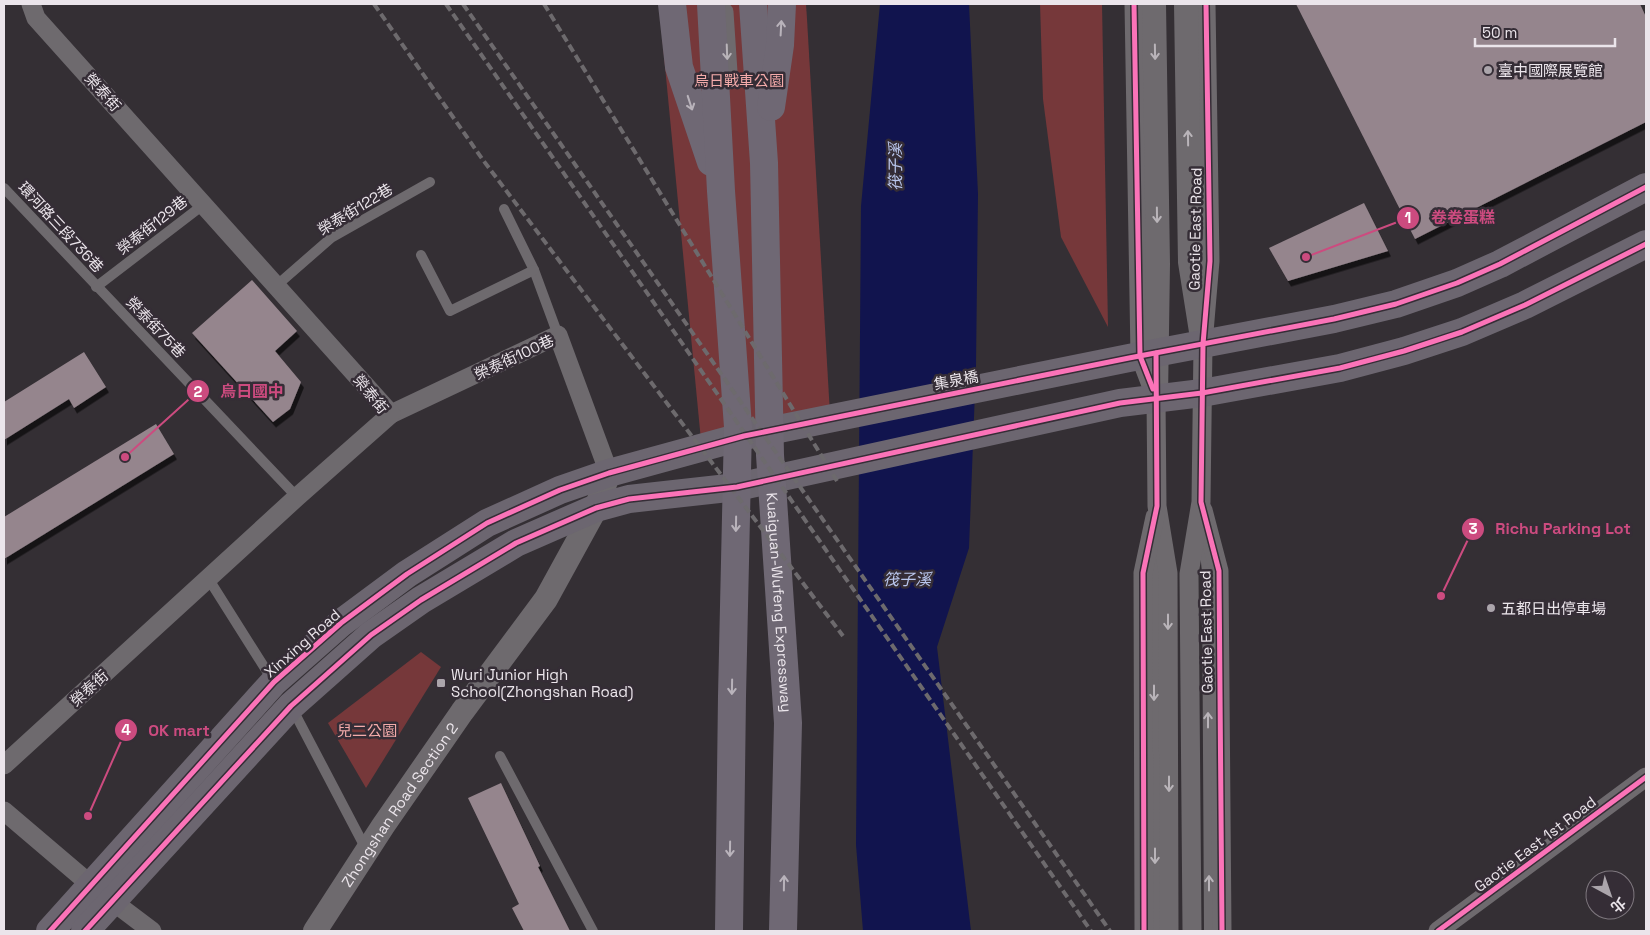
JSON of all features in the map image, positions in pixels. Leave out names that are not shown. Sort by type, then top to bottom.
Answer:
[{"type":"highway","points":[[672,4],[679,67],[721,191]]},
{"type":"highway","points":[[711,4],[721,191],[738,427],[729,931]]},
{"type":"highway","name":"Kuaiguan-Wufeng Expressway","points":[[752,4],[764,163],[770,455],[788,723],[783,931]]},
{"type":"highway","points":[[764,163],[780,45],[782,4]]},
{"type":"main road","name":"集泉橋","points":[[754,434],[1334,319],[1396,304],[1457,283],[1556,236],[1646,187]]},
{"type":"main road","points":[[1156,398],[1340,368],[1404,351],[1454,334],[1525,304],[1646,244]]},
{"type":"main road","name":"Xinxing Road","points":[[50,931],[102,893],[291,706],[371,635],[421,600],[516,544],[596,508],[629,499],[737,487],[1124,402],[1156,398]]},
{"type":"main road","name":"Xinxing Road","points":[[85,931],[102,893],[274,682],[341,624],[407,574],[487,523],[560,490],[609,473],[754,434]]},
{"type":"street","name":"榮泰街","points":[[4,765],[297,497],[391,414],[36,18],[30,4]]},
{"type":"street","points":[[724,4],[754,434]]},
{"type":"street","points":[[741,4],[754,434]]},
{"type":"street","points":[[1134,4],[1140,356],[1156,398],[1157,506],[1168,573],[1169,931]]},
{"type":"street","points":[[1140,356],[1158,264],[1154,4]]},
{"type":"street","name":"Gaotie East Road","points":[[1186,4],[1190,262],[1203,344]]},
{"type":"street","name":"Gaotie East Road","points":[[1192,931],[1189,574],[1201,502],[1203,344],[1210,261],[1206,4]]},
{"type":"street","name":"榮泰街100巷","points":[[391,414],[558,335],[609,473]]},
{"type":"street","name":"Zhongshan Road Section 2","points":[[315,931],[462,712],[546,599],[596,508],[609,473]]},
{"type":"street","name":"Gaotie East Road","points":[[1201,502],[1219,571],[1222,931]]},
{"type":"street","points":[[1144,931],[1143,573],[1157,506]]},
{"type":"street","name":"Gaotie East 1st Road","points":[[1438,931],[1646,777]]},
{"type":"street","points":[[4,811],[102,893],[152,931]]},
{"type":"lane","name":"榮泰街122巷","points":[[276,286],[331,238],[430,182]]},
{"type":"lane","name":"環河路三段736巷","points":[[4,188],[96,287]]},
{"type":"lane","name":"榮泰街129巷","points":[[96,287],[203,204]]},
{"type":"lane","points":[[504,209],[534,270],[558,335]]},
{"type":"lane","points":[[421,255],[450,312],[534,270]]},
{"type":"lane","name":"榮泰街75巷","points":[[96,287],[297,497]]},
{"type":"lane","points":[[1201,502],[1207,572],[1209,931]]},
{"type":"lane","points":[[1155,931],[1154,574],[1157,506]]},
{"type":"lane","points":[[208,578],[274,682]]},
{"type":"lane","points":[[291,706],[367,852]]},
{"type":"lane","points":[[500,756],[593,931]]},
{"type":"green space","name":"烏日戰車公園","points":[[659,4],[806,4],[830,414],[702,451]]},
{"type":"green space","points":[[1040,4],[1102,4],[1108,327],[1061,237],[1043,99]]},
{"type":"green space","name":"兒二公園","points":[[421,652],[441,667],[366,788],[328,723]]},
{"type":"water","name":"筏子溪","points":[[880,4],[969,4],[978,194],[976,365],[969,548],[937,647],[971,931],[863,931],[856,845],[861,206]]},
{"type":"building","name":"臺中國際展覽館","points":[[1296,4],[1640,4],[1646,17],[1646,122],[1415,239]]},
{"type":"building","points":[[1364,203],[1388,251],[1288,281],[1269,248]]},
{"type":"building","points":[[252,280],[297,331],[275,351],[301,382],[290,409],[273,422],[192,333]]},
{"type":"building","points":[[84,352],[106,387],[74,408],[69,399],[4,440],[4,402]]},
{"type":"building","points":[[156,424],[174,454],[4,559],[4,517]]},
{"type":"building","points":[[501,783],[540,866],[538,867],[570,931],[524,931],[512,908],[519,904],[468,798]]},
{"type":"railway","points":[[374,4],[483,160],[843,636]]},
{"type":"railway","points":[[446,4],[1091,931]]},
{"type":"railway","points":[[463,4],[1110,931]]},
{"type":"railway","points":[[544,4],[837,481]]},
{"type":"cycle path","points":[[1134,4],[1140,356],[1153,389]]},
{"type":"cycle path","points":[[1206,4],[1210,261],[1203,344],[1201,502],[1219,571],[1222,931]]},
{"type":"cycle path","points":[[50,931],[274,682],[341,623],[407,574],[487,523],[560,490],[609,473],[744,436],[1129,358],[1334,319],[1396,304],[1457,283],[1500,264],[1646,187]]},
{"type":"cycle path","points":[[85,931],[291,706],[371,635],[421,600],[516,543],[596,508],[629,499],[737,487],[1120,403],[1202,393],[1340,368],[1404,351],[1462,332],[1525,305],[1646,244]]},
{"type":"cycle path","points":[[1144,931],[1143,573],[1157,506],[1156,353]]},
{"type":"cycle path","points":[[1438,931],[1646,777]]},
{"type":"place","name":"臺中國際展覽館","points":[[1488,70]]},
{"type":"place","name":"卷卷蛋糕","points":[[1306,257]]},
{"type":"place","name":"烏日國中","points":[[125,457]]},
{"type":"place","name":"Richu Parking Lot","points":[[1441,596]]},
{"type":"place","name":"五都日出停車場","points":[[1491,608]]},
{"type":"place","name":"Wuri Junior High School(Zhongshan Road)","points":[[441,683]]},
{"type":"place","name":"OK mart","points":[[88,816]]}]
